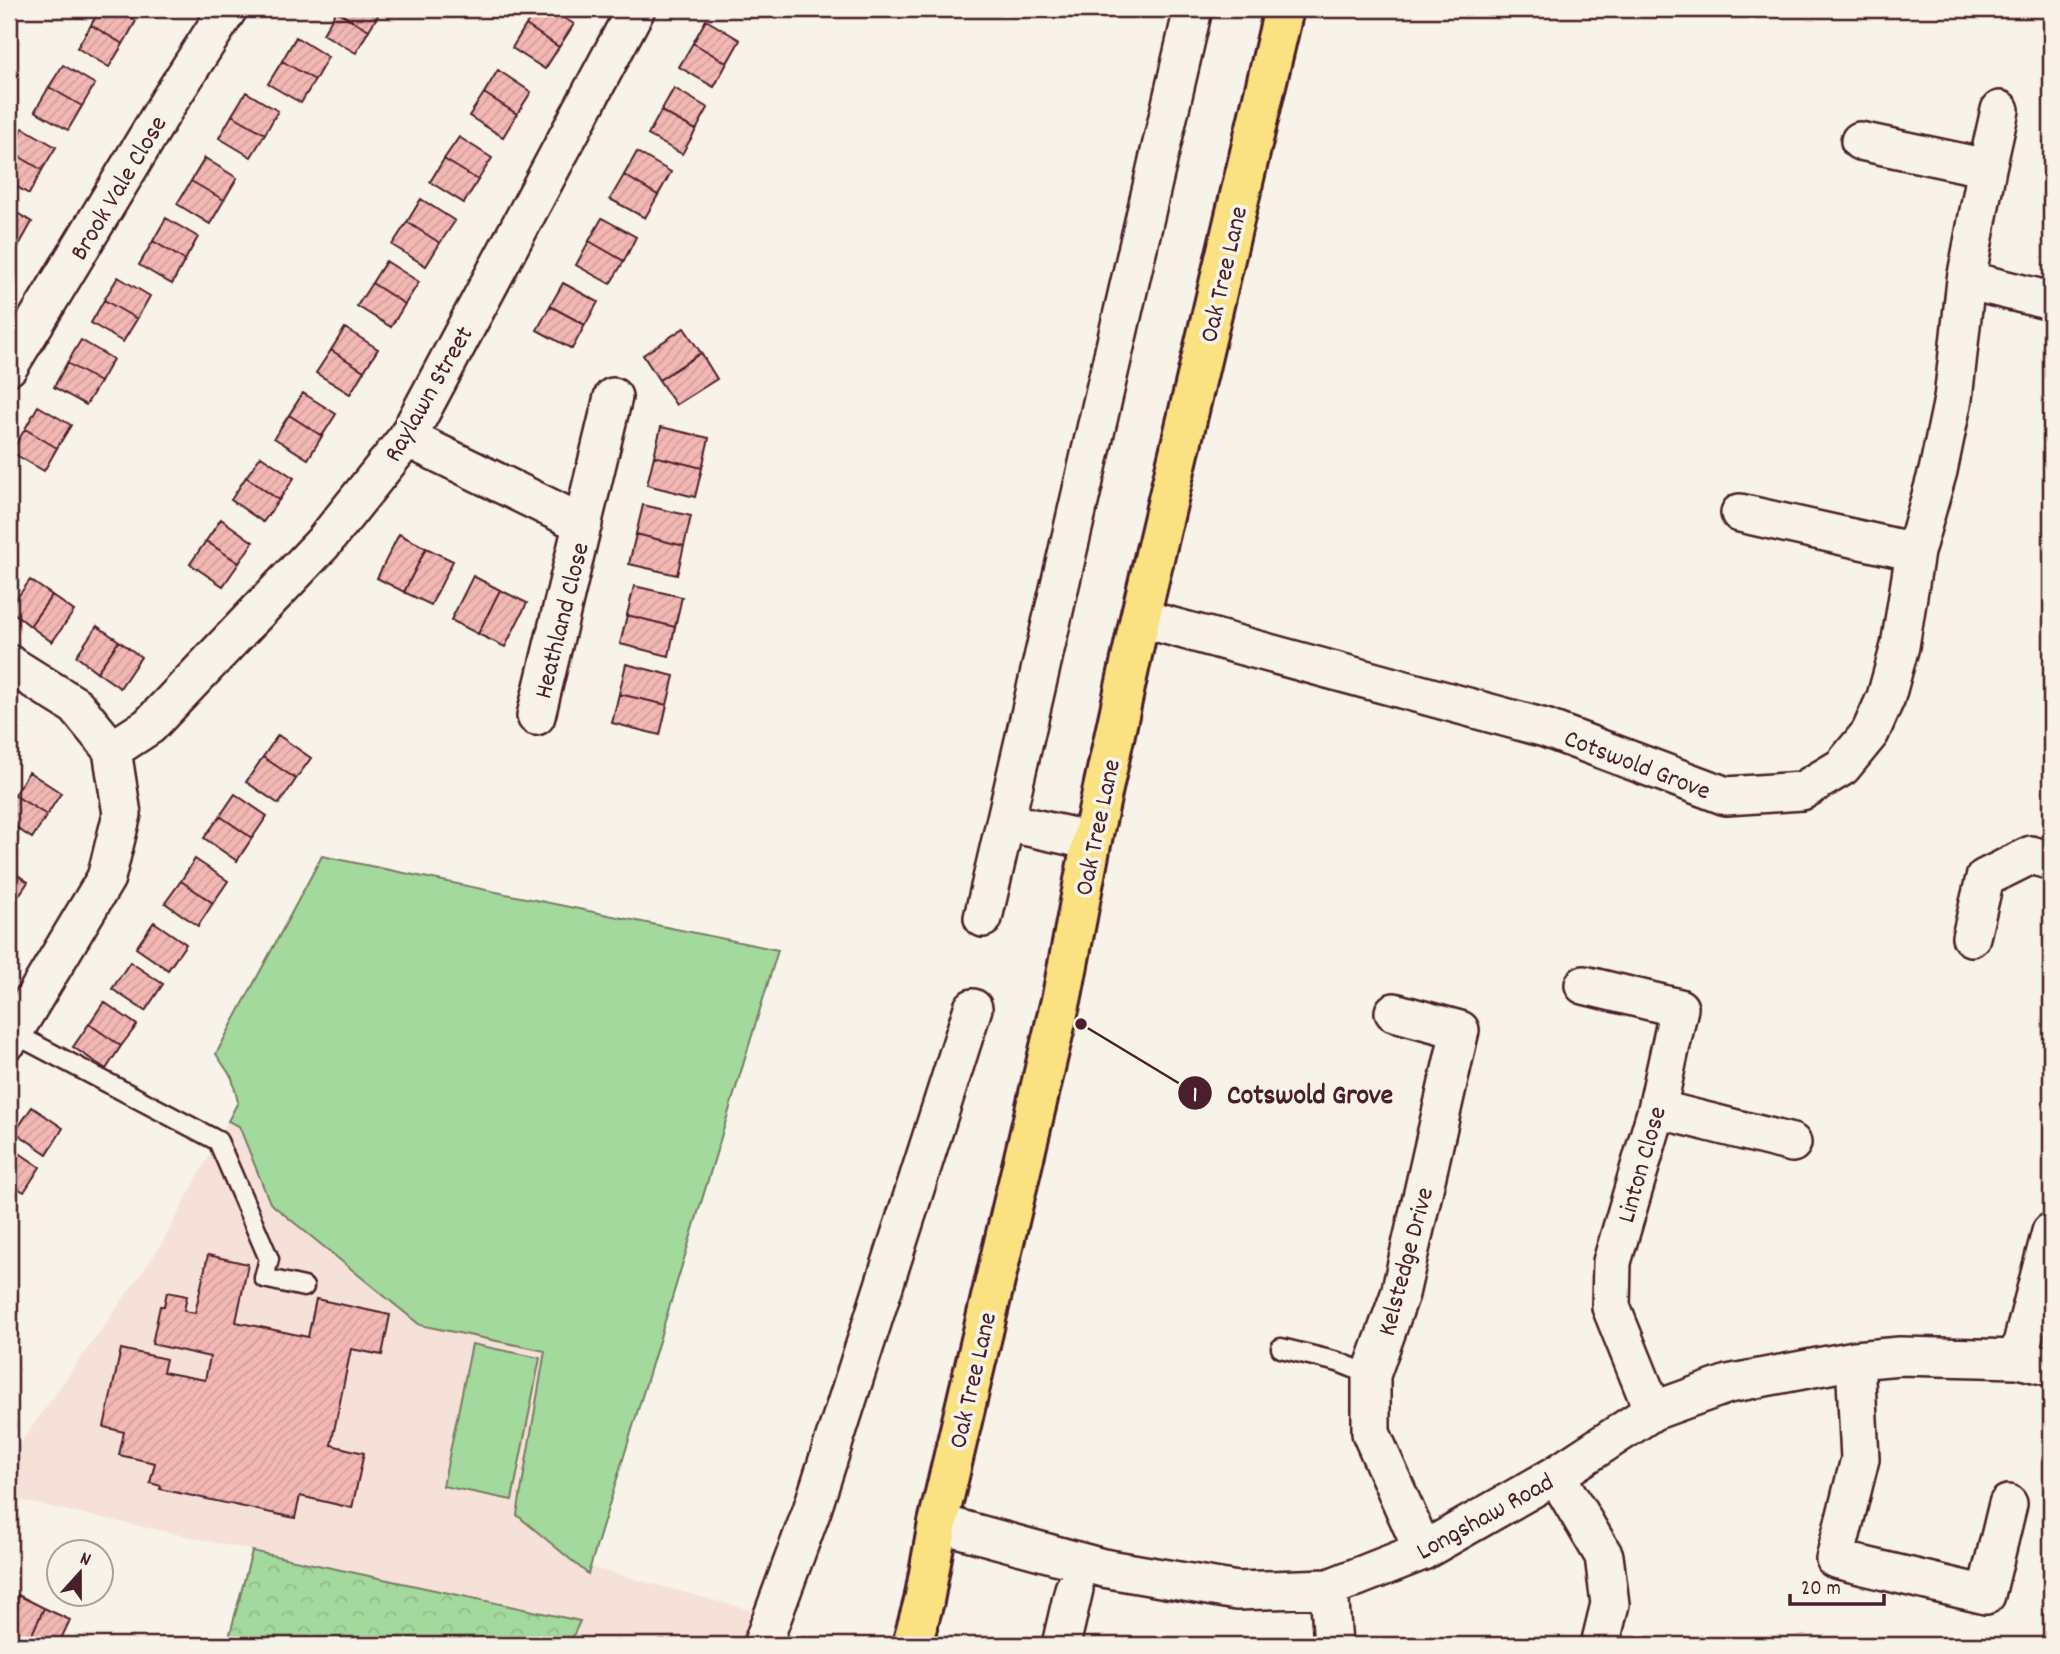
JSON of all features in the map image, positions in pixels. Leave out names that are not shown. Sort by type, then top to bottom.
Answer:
[{"type":"main road","name":"Oak Tree Lane","points":[[912,1645],[924,1601],[937,1523],[1062,996],[1140,618],[1284,9]]},
{"type":"street","name":"Brook Vale Close","points":[[9,366],[169,101],[228,9]]},
{"type":"street","name":"Raylawn Street","points":[[112,750],[149,726],[323,543],[407,438],[636,9]]},
{"type":"street","points":[[983,919],[1193,9]]},
{"type":"street","name":"Cotswold Grove","points":[[1140,618],[1545,729],[1726,796],[1802,792],[1842,767],[1870,733],[1886,697],[1900,646],[1915,552],[1938,471],[1953,399],[1966,280],[2000,110]]},
{"type":"street","points":[[1860,141],[1987,168]]},
{"type":"street","points":[[1966,280],[2051,301]]},
{"type":"street","name":"Heathland Close","points":[[536,716],[613,397]]},
{"type":"street","name":"Heathland Close","points":[[407,438],[583,524]]},
{"type":"street","points":[[1740,513],[1915,552]]},
{"type":"street","points":[[9,664],[76,706],[112,750],[121,814],[106,878],[11,1036]]},
{"type":"street","points":[[1006,822],[1092,841]]},
{"type":"street","points":[[1971,937],[1984,878],[2031,855],[2051,861]]},
{"type":"street","name":"Linton Close","points":[[1584,985],[1679,1008],[1657,1109],[1612,1262],[1611,1307],[1653,1411]]},
{"type":"street","points":[[762,1645],[812,1510],[973,1008]]},
{"type":"street","name":"Kelstedge Drive","points":[[1394,1012],[1460,1030],[1400,1294],[1371,1375],[1371,1433],[1423,1552]]},
{"type":"street","points":[[1657,1109],[1792,1143]]},
{"type":"street","points":[[2035,1363],[2051,1232]]},
{"type":"street","name":"Longshaw Road","points":[[937,1523],[1103,1568],[1237,1591],[1329,1588],[1423,1552],[1556,1475],[1653,1411],[1728,1384],[1855,1360],[1900,1356],[2035,1363]]},
{"type":"street","points":[[1855,1360],[1860,1459],[1835,1559],[1986,1595],[2008,1504]]},
{"type":"street","points":[[1556,1475],[1604,1556],[1610,1604],[1600,1645]]},
{"type":"street","points":[[1329,1588],[1333,1645]]},
{"type":"street","points":[[1061,1645],[1074,1589]]},
{"type":"lane","points":[[11,1036],[218,1141],[269,1259],[264,1278],[304,1287]]},
{"type":"lane","points":[[1281,1348],[1338,1362],[1371,1375]]},
{"type":"shaded area","points":[[322,856],[778,950],[590,1567],[754,1611],[740,1645],[569,1645],[579,1621],[9,1498],[9,1459],[160,1247],[238,1102],[232,1078],[216,1054]]},
{"type":"green space","points":[[322,856],[778,950],[588,1574],[517,1515],[545,1351],[420,1325],[270,1203],[239,1126],[228,1121],[238,1102],[232,1078],[216,1054]]},
{"type":"green space","points":[[472,1344],[540,1358],[512,1500],[443,1486]]},
{"type":"green space","points":[[252,1551],[580,1621],[569,1645],[227,1645]]},
{"type":"building","points":[[100,9],[116,9],[136,21],[123,44],[91,25]]},
{"type":"building","points":[[382,9],[369,30],[336,11]]},
{"type":"building","points":[[537,9],[549,9],[574,24],[559,47],[526,25]]},
{"type":"building","points":[[737,9],[757,9],[752,17]]},
{"type":"building","points":[[336,11],[369,30],[356,53],[323,34]]},
{"type":"building","points":[[706,20],[740,40],[727,63],[693,43]]},
{"type":"building","points":[[91,25],[123,44],[109,67],[77,48]]},
{"type":"building","points":[[526,25],[559,47],[545,69],[512,48]]},
{"type":"building","points":[[296,37],[328,57],[315,80],[282,61]]},
{"type":"building","points":[[693,43],[727,63],[714,87],[679,67]]},
{"type":"building","points":[[282,61],[315,80],[301,103],[268,84]]},
{"type":"building","points":[[63,65],[95,84],[82,106],[49,87]]},
{"type":"building","points":[[498,70],[531,92],[517,114],[484,93]]},
{"type":"building","points":[[49,87],[82,106],[68,130],[35,111]]},
{"type":"building","points":[[674,88],[708,108],[696,130],[661,111]]},
{"type":"building","points":[[246,92],[278,111],[265,134],[232,115]]},
{"type":"building","points":[[484,93],[517,114],[503,137],[469,116]]},
{"type":"building","points":[[661,111],[696,130],[682,154],[648,135]]},
{"type":"building","points":[[232,115],[265,134],[251,157],[219,138]]},
{"type":"building","points":[[23,128],[56,147],[42,170],[10,151]]},
{"type":"building","points":[[459,137],[492,158],[478,180],[444,159]]},
{"type":"building","points":[[10,151],[42,170],[29,194],[9,182]]},
{"type":"building","points":[[637,152],[671,172],[658,195],[624,175]]},
{"type":"building","points":[[205,158],[237,178],[224,200],[191,181]]},
{"type":"building","points":[[444,159],[478,180],[464,203],[430,182]]},
{"type":"building","points":[[624,175],[658,195],[645,218],[610,199]]},
{"type":"building","points":[[191,181],[224,200],[210,224],[177,204]]},
{"type":"building","points":[[421,199],[455,221],[440,243],[407,222]]},
{"type":"building","points":[[9,208],[32,222],[19,245],[9,239]]},
{"type":"building","points":[[166,218],[198,237],[185,260],[153,241]]},
{"type":"building","points":[[602,218],[636,237],[624,261],[589,241]]},
{"type":"building","points":[[407,222],[440,243],[426,266],[392,245]]},
{"type":"building","points":[[9,239],[19,245],[9,263]]},
{"type":"building","points":[[153,241],[185,260],[172,284],[139,265]]},
{"type":"building","points":[[589,241],[624,261],[610,284],[576,265]]},
{"type":"building","points":[[386,261],[419,282],[405,304],[372,283]]},
{"type":"building","points":[[118,277],[150,296],[137,319],[104,300]]},
{"type":"building","points":[[372,283],[405,304],[391,327],[357,306]]},
{"type":"building","points":[[563,283],[598,302],[585,325],[550,306]]},
{"type":"building","points":[[104,300],[137,319],[123,342],[91,323]]},
{"type":"building","points":[[550,306],[585,325],[572,349],[537,330]]},
{"type":"building","points":[[345,328],[378,349],[364,371],[331,350]]},
{"type":"building","points":[[684,328],[701,353],[659,380],[643,355]]},
{"type":"building","points":[[81,340],[113,359],[100,382],[67,363]]},
{"type":"building","points":[[331,350],[364,371],[350,394],[316,373]]},
{"type":"building","points":[[701,353],[717,379],[676,405],[659,380]]},
{"type":"building","points":[[67,363],[100,382],[86,405],[54,387]]},
{"type":"building","points":[[303,393],[336,414],[322,436],[289,415]]},
{"type":"building","points":[[38,406],[71,425],[57,448],[25,429]]},
{"type":"building","points":[[289,415],[322,436],[308,459],[274,438]]},
{"type":"building","points":[[661,427],[709,438],[702,468],[654,456]]},
{"type":"building","points":[[25,429],[57,448],[44,471],[11,452]]},
{"type":"building","points":[[261,456],[294,478],[279,500],[246,477]]},
{"type":"building","points":[[654,456],[702,468],[695,497],[647,485]]},
{"type":"building","points":[[246,477],[279,500],[263,522],[231,500]]},
{"type":"building","points":[[643,505],[691,516],[684,546],[636,534]]},
{"type":"building","points":[[221,519],[253,542],[239,563],[206,541]]},
{"type":"building","points":[[399,534],[426,548],[404,592],[377,578]]},
{"type":"building","points":[[636,534],[684,546],[677,575],[629,564]]},
{"type":"building","points":[[206,541],[239,563],[223,586],[190,564]]},
{"type":"building","points":[[426,548],[453,561],[431,605],[404,592]]},
{"type":"building","points":[[473,576],[500,590],[478,634],[451,620]]},
{"type":"building","points":[[30,580],[52,595],[30,626],[9,609]]},
{"type":"building","points":[[634,586],[682,597],[675,627],[627,615]]},
{"type":"building","points":[[500,590],[527,603],[505,647],[478,634]]},
{"type":"building","points":[[52,595],[74,611],[52,642],[30,626]]},
{"type":"building","points":[[627,615],[675,627],[669,656],[620,644]]},
{"type":"building","points":[[97,626],[119,641],[97,672],[76,656]]},
{"type":"building","points":[[119,641],[141,657],[120,688],[97,672]]},
{"type":"building","points":[[626,664],[674,676],[667,705],[619,694]]},
{"type":"building","points":[[619,694],[667,705],[660,735],[612,723]]},
{"type":"building","points":[[278,735],[311,758],[296,779],[263,757]]},
{"type":"building","points":[[263,757],[296,779],[279,804],[246,782]]},
{"type":"building","points":[[29,772],[61,793],[47,815],[14,795]]},
{"type":"building","points":[[235,794],[267,816],[252,838],[220,816]]},
{"type":"building","points":[[14,795],[47,815],[32,838],[9,823],[9,804]]},
{"type":"building","points":[[220,816],[252,838],[237,861],[204,838]]},
{"type":"building","points":[[195,859],[228,881],[213,903],[181,881]]},
{"type":"building","points":[[9,869],[28,882],[13,904],[9,901]]},
{"type":"building","points":[[181,881],[213,903],[198,926],[165,903]]},
{"type":"building","points":[[154,922],[186,944],[168,970],[136,948]]},
{"type":"building","points":[[130,962],[163,984],[145,1011],[112,989]]},
{"type":"building","points":[[104,1002],[137,1025],[121,1046],[89,1024]]},
{"type":"building","points":[[89,1024],[121,1046],[106,1069],[73,1047]]},
{"type":"building","points":[[32,1107],[63,1128],[47,1154],[15,1132]]},
{"type":"building","points":[[9,1146],[40,1167],[24,1192],[9,1183]]},
{"type":"building","points":[[208,1255],[248,1264],[236,1322],[308,1337],[316,1299],[390,1315],[382,1355],[351,1349],[331,1445],[364,1453],[352,1508],[300,1496],[295,1518],[160,1489],[161,1486],[150,1483],[155,1463],[119,1455],[124,1432],[104,1427],[121,1349],[166,1359],[163,1372],[205,1380],[210,1357],[152,1344],[160,1306],[164,1306],[167,1292],[187,1296],[184,1311],[195,1313]]},
{"type":"building","points":[[18,1595],[44,1608],[27,1645],[9,1645],[9,1615]]},
{"type":"building","points":[[44,1608],[70,1620],[58,1645],[27,1645]]},
{"type":"place","name":"Cotswold Grove","points":[[1081,1024]]}]
